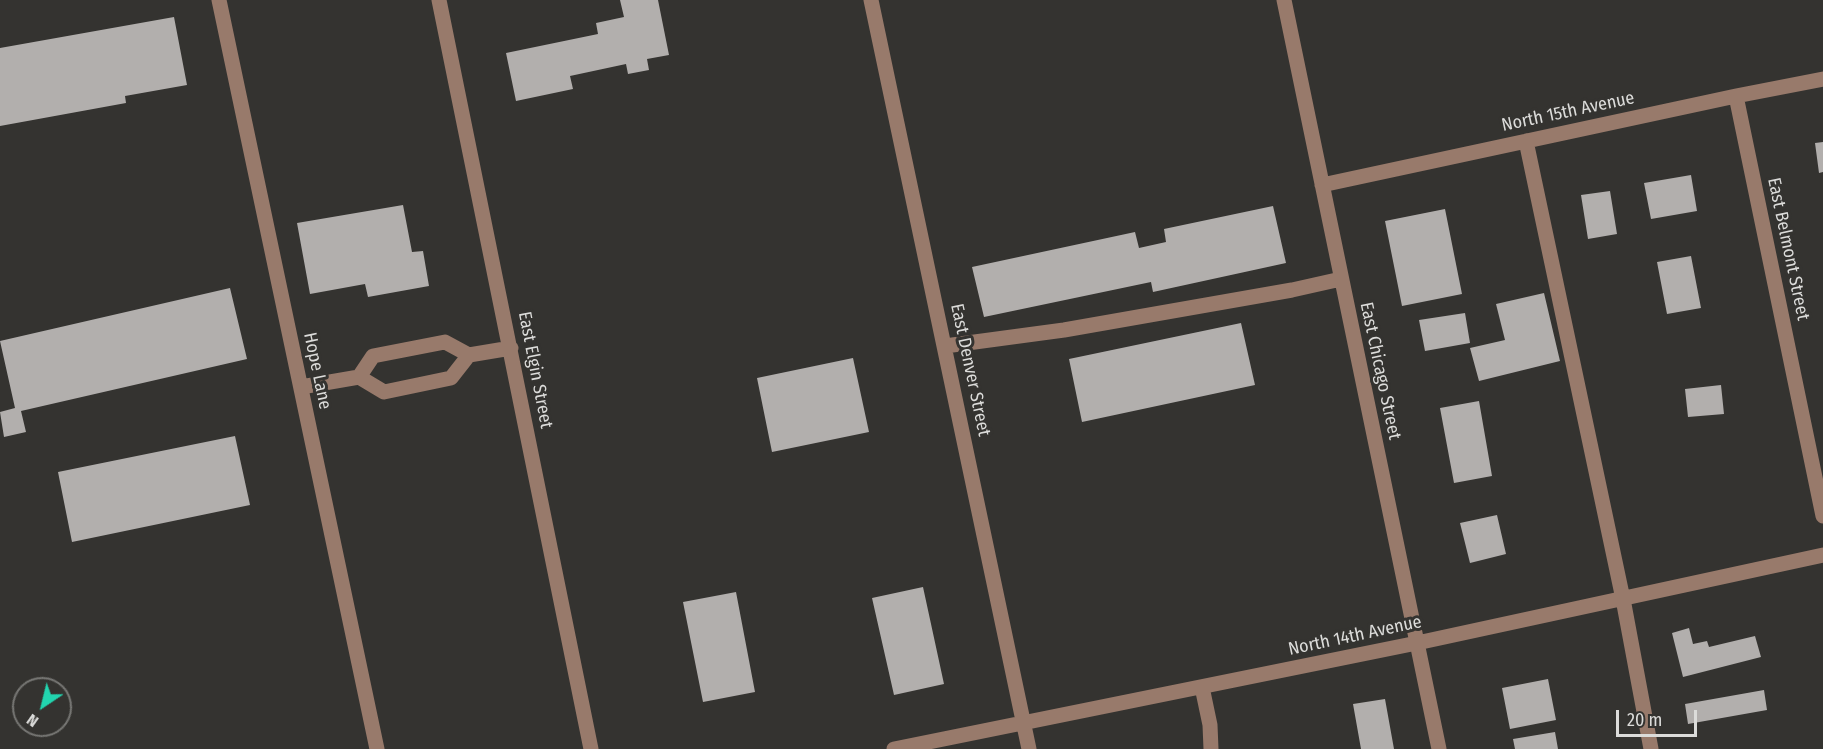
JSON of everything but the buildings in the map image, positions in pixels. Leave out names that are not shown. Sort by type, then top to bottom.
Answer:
[{"type":"street","name":"Hope Lane","points":[[219,0],[377,749]]},
{"type":"street","name":"East Elgin Street","points":[[439,0],[591,749]]},
{"type":"street","name":"East Denver Street","points":[[872,0],[1029,749]]},
{"type":"street","name":"East Chicago Street","points":[[1284,0],[1439,749]]},
{"type":"street","name":"North 15th Avenue","points":[[1322,185],[1823,79]]},
{"type":"street","name":"East Belmont Street","points":[[1736,96],[1823,516]]},
{"type":"street","points":[[1526,141],[1623,599],[1651,749]]},
{"type":"street","points":[[945,346],[1064,330],[1292,290],[1341,279]]},
{"type":"street","points":[[359,377],[373,356],[445,342],[469,355],[511,348]]},
{"type":"street","points":[[300,387],[359,377],[384,392],[451,378],[469,355]]},
{"type":"street","name":"North 14th Avenue","points":[[894,749],[1417,643],[1823,555]]},
{"type":"street","points":[[1202,687],[1210,725],[1211,749]]}]
